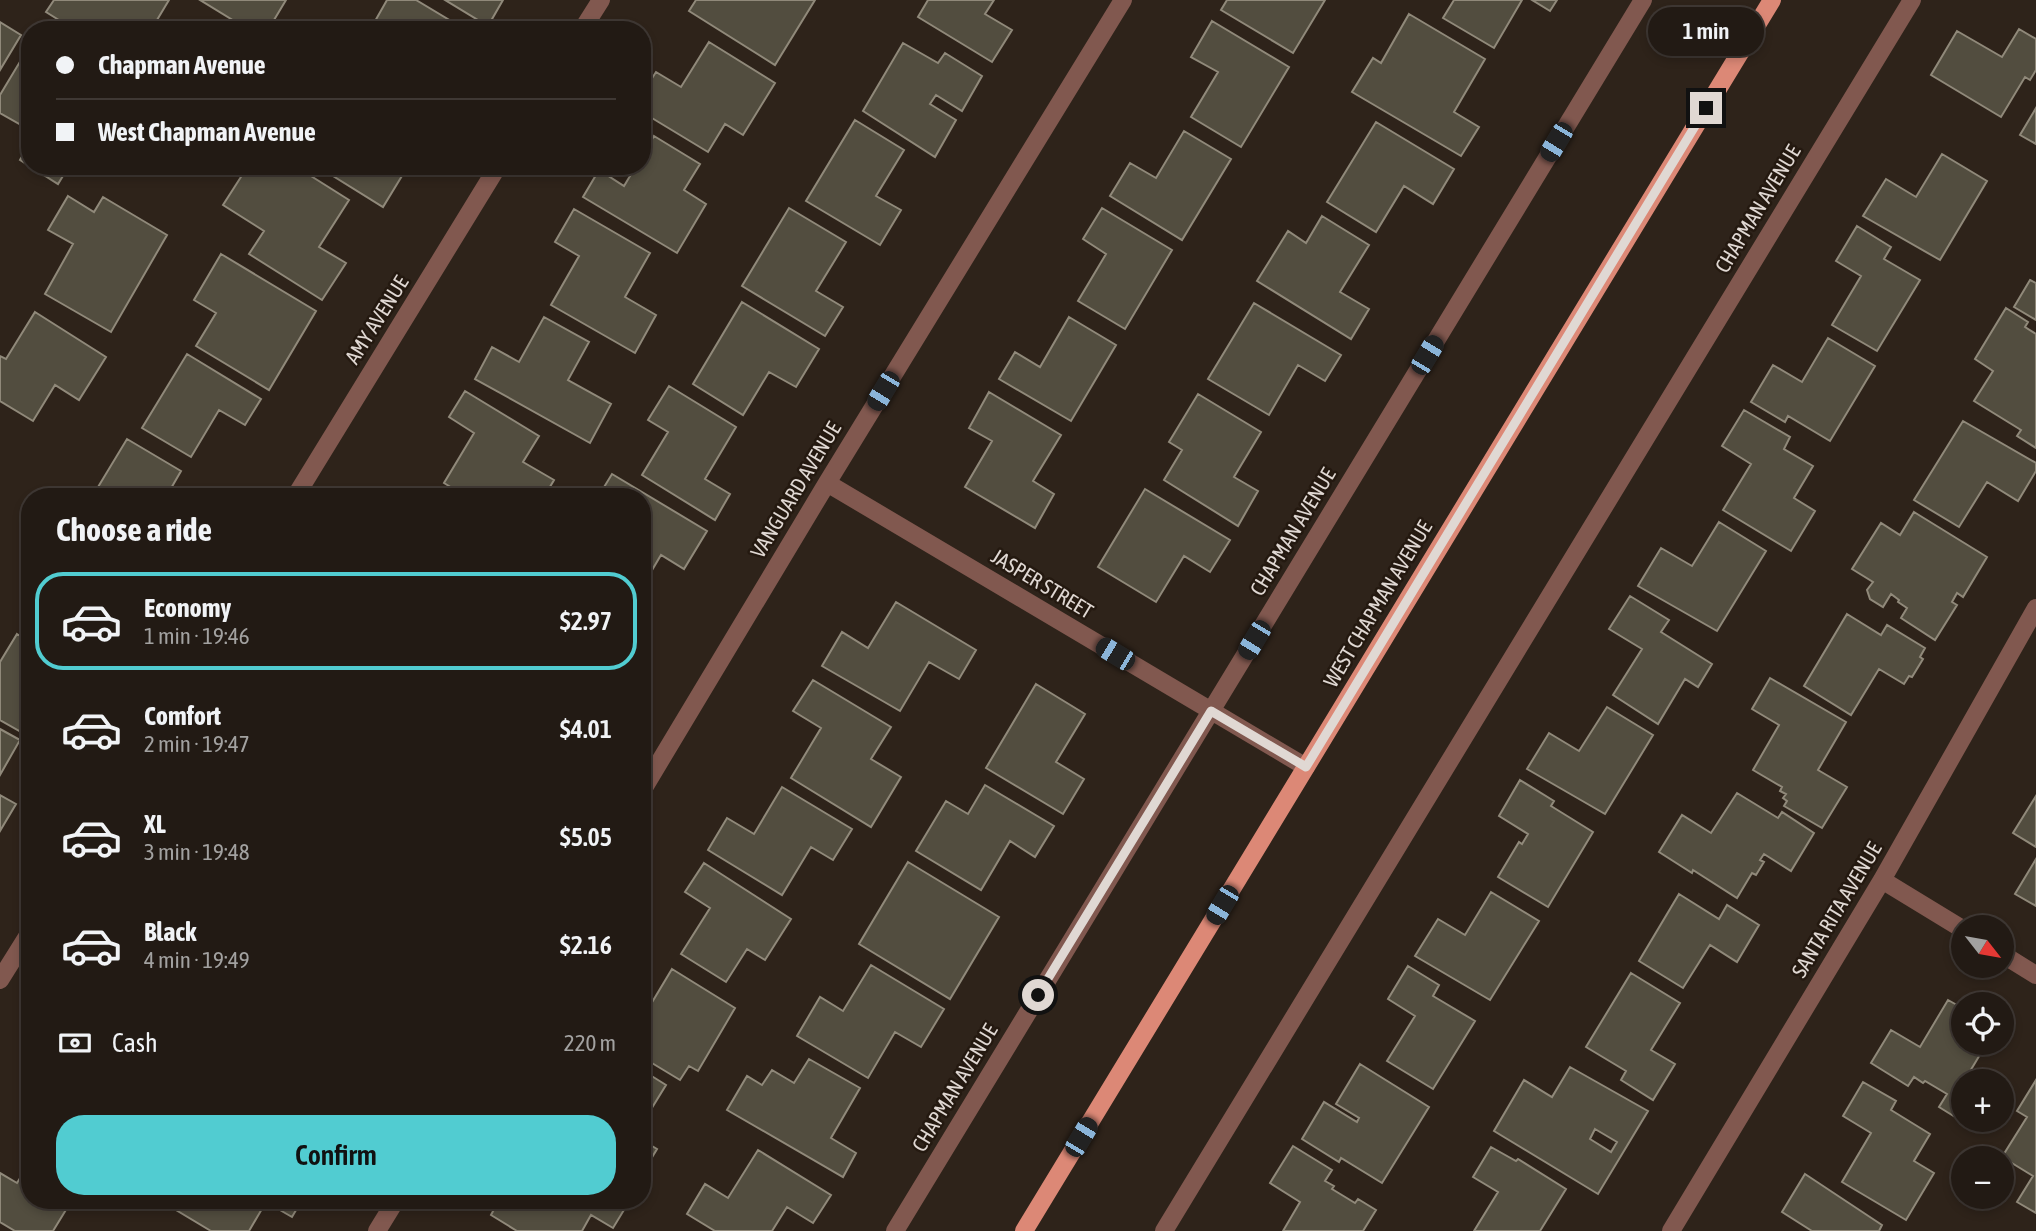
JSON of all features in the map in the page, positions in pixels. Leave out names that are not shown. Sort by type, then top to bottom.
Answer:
[{"type":"main road","name":"WEST CHAPMAN AVENUE","points":[[1024,1231],[1772,0]]},
{"type":"street","points":[[588,21],[601,0]]},
{"type":"street","name":"VANGUARD AVENUE","points":[[651,776],[1123,0]]},
{"type":"street","name":"CHAPMAN AVENUE","points":[[895,1231],[1643,0]]},
{"type":"street","name":"CHAPMAN AVENUE","points":[[1164,1231],[1912,0]]},
{"type":"street","name":"AMY AVENUE","points":[[301,488],[492,175]]},
{"type":"street","name":"JASPER STREET","points":[[827,483],[1306,767]]},
{"type":"street","name":"SANTA RITA AVENUE","points":[[1671,1231],[1882,880],[2036,608]]},
{"type":"street","points":[[1882,880],[1951,922]]},
{"type":"street","points":[[0,981],[21,947]]},
{"type":"street","points":[[2014,961],[2036,975]]},
{"type":"street","points":[[377,1231],[390,1209]]},
{"type":"building","points":[[54,0],[169,0],[156,21],[60,21],[46,12]]},
{"type":"building","points":[[200,0],[286,0],[273,21],[234,21]]},
{"type":"building","points":[[387,0],[416,0],[451,21],[375,21]]},
{"type":"building","points":[[445,0],[503,0],[491,21],[480,21]]},
{"type":"building","points":[[696,0],[815,0],[775,65],[689,11]]},
{"type":"building","points":[[928,0],[994,0],[985,14],[1012,30],[992,62],[918,17]]},
{"type":"building","points":[[1227,0],[1325,0],[1293,53],[1221,10]]},
{"type":"building","points":[[1454,0],[1522,0],[1494,48],[1443,18]]},
{"type":"building","points":[[1532,0],[1557,0],[1550,11]]},
{"type":"building","points":[[1409,14],[1485,59],[1454,112],[1479,127],[1461,156],[1352,92],[1373,58],[1381,63]]},
{"type":"building","points":[[1212,21],[1289,67],[1241,147],[1191,117],[1218,72],[1191,57]]},
{"type":"building","points":[[0,22],[21,35],[0,70]]},
{"type":"building","points":[[2019,29],[2036,39],[2036,70],[2030,80],[2025,77],[2001,117],[1931,75],[1957,31],[2002,57]]},
{"type":"building","points":[[709,42],[775,83],[743,135],[725,124],[708,152],[651,117],[651,80],[656,72],[681,87]]},
{"type":"building","points":[[903,43],[938,63],[945,53],[982,76],[962,111],[936,95],[930,104],[956,120],[935,157],[863,111]]},
{"type":"building","points":[[21,60],[21,125],[0,113],[0,95]]},
{"type":"building","points":[[2036,108],[2036,144],[2020,135]]},
{"type":"building","points":[[855,120],[904,150],[876,196],[901,210],[880,245],[806,201]]},
{"type":"building","points":[[1376,122],[1454,169],[1433,204],[1404,186],[1376,232],[1327,202]]},
{"type":"building","points":[[1184,131],[1231,159],[1182,240],[1110,196],[1130,163],[1156,178]]},
{"type":"building","points":[[654,136],[700,164],[684,190],[706,204],[677,253],[583,197],[596,175],[607,175],[624,186],[631,175],[651,175],[651,141]]},
{"type":"building","points":[[1942,154],[1987,181],[1940,260],[1863,216],[1886,179],[1916,197]]},
{"type":"building","points":[[44,175],[64,175],[58,184]]},
{"type":"building","points":[[242,175],[309,175],[349,200],[319,247],[346,263],[322,300],[249,254],[264,231],[223,205]]},
{"type":"building","points":[[331,175],[403,175],[383,207]]},
{"type":"building","points":[[68,196],[94,212],[103,197],[167,235],[111,332],[45,294],[73,244],[48,230]]},
{"type":"building","points":[[789,208],[846,242],[816,291],[843,307],[825,336],[742,286]]},
{"type":"building","points":[[1102,208],[1172,250],[1125,329],[1078,301],[1106,254],[1083,239]]},
{"type":"building","points":[[574,209],[650,253],[625,297],[656,315],[635,353],[551,305],[579,256],[555,242]]},
{"type":"building","points":[[1322,216],[1369,245],[1340,292],[1369,309],[1351,339],[1257,281],[1288,231],[1306,243]]},
{"type":"building","points":[[1857,226],[1891,247],[1884,259],[1920,280],[1877,351],[1832,325],[1861,276],[1836,261]]},
{"type":"building","points":[[221,254],[316,311],[269,390],[196,346],[216,313],[194,300]]},
{"type":"building","points":[[2030,280],[2036,283],[2036,320],[2014,307]]},
{"type":"building","points":[[742,302],[819,349],[796,387],[769,372],[743,415],[693,384]]},
{"type":"building","points":[[1254,303],[1341,355],[1325,381],[1298,365],[1269,415],[1208,379]]},
{"type":"building","points":[[2006,308],[2028,322],[2025,327],[2036,334],[2036,448],[2017,436],[2021,430],[1974,401],[1993,371],[1975,359]]},
{"type":"building","points":[[35,312],[106,357],[79,400],[55,385],[33,421],[0,401],[0,356],[6,359]]},
{"type":"building","points":[[544,317],[589,342],[568,380],[611,404],[590,443],[475,379],[492,347],[519,362]]},
{"type":"building","points":[[1069,317],[1116,345],[1071,421],[999,379],[1015,352],[1040,367]]},
{"type":"building","points":[[1828,338],[1875,366],[1830,441],[1788,416],[1785,422],[1751,402],[1773,365],[1802,382]]},
{"type":"building","points":[[187,354],[261,399],[245,425],[219,410],[191,457],[142,428]]},
{"type":"building","points":[[669,386],[736,427],[705,479],[730,494],[715,520],[642,475],[668,432],[648,420]]},
{"type":"building","points":[[465,391],[539,436],[523,462],[554,480],[549,488],[452,488],[444,483],[474,433],[449,417]]},
{"type":"building","points":[[989,392],[1061,435],[1033,481],[1054,494],[1035,528],[965,487],[992,441],[969,428]]},
{"type":"building","points":[[1198,394],[1261,432],[1234,477],[1258,491],[1238,526],[1164,480],[1182,450],[1169,442]]},
{"type":"building","points":[[1744,410],[1790,437],[1784,449],[1813,466],[1794,498],[1815,511],[1791,551],[1723,510],[1751,464],[1722,446]]},
{"type":"building","points":[[1963,421],[2036,463],[2036,471],[2018,501],[1987,482],[1959,527],[1914,500]]},
{"type":"building","points":[[127,439],[181,471],[171,488],[97,488]]},
{"type":"building","points":[[612,474],[635,488],[603,488]]},
{"type":"building","points":[[1145,489],[1230,540],[1210,572],[1184,556],[1156,602],[1098,567]]},
{"type":"building","points":[[651,497],[707,531],[684,569],[661,555],[651,572]]},
{"type":"building","points":[[1914,512],[1987,557],[1963,597],[1957,593],[1952,602],[1957,605],[1935,640],[1901,618],[1907,608],[1891,594],[1883,607],[1870,599],[1867,590],[1873,582],[1852,569],[1881,523],[1900,535]]},
{"type":"building","points":[[1719,522],[1766,551],[1717,631],[1638,586],[1661,548],[1692,566]]},
{"type":"building","points":[[1630,596],[1669,620],[1661,632],[1712,664],[1698,687],[1685,679],[1658,724],[1613,695],[1642,649],[1609,629]]},
{"type":"building","points":[[896,602],[976,650],[959,679],[929,662],[900,711],[822,666],[842,632],[868,648]]},
{"type":"building","points":[[1847,614],[1881,635],[1887,625],[1925,648],[1920,657],[1923,659],[1912,677],[1909,676],[1904,684],[1879,669],[1851,715],[1804,686]]},
{"type":"building","points":[[17,634],[21,636],[21,732],[0,720],[0,662]]},
{"type":"building","points":[[1770,678],[1846,722],[1818,770],[1847,787],[1822,828],[1784,806],[1787,801],[1783,798],[1786,794],[1780,791],[1782,787],[1753,770],[1779,725],[1752,709]]},
{"type":"building","points":[[813,680],[891,727],[871,759],[901,777],[871,827],[791,778],[821,728],[793,711]]},
{"type":"building","points":[[1036,684],[1085,714],[1056,762],[1084,779],[1063,814],[986,768]]},
{"type":"building","points":[[1607,707],[1653,735],[1605,814],[1527,769],[1549,733],[1579,751]]},
{"type":"building","points":[[0,729],[20,740],[0,775]]},
{"type":"building","points":[[1520,780],[1554,801],[1551,806],[1593,832],[1548,907],[1498,877],[1519,842],[1522,844],[1528,834],[1499,816]]},
{"type":"building","points":[[985,785],[1054,826],[1035,857],[1010,841],[981,890],[916,851],[946,801],[968,814]]},
{"type":"building","points":[[782,787],[852,829],[833,860],[811,847],[782,895],[708,850],[727,818],[754,834]]},
{"type":"building","points":[[1737,793],[1778,818],[1782,812],[1814,833],[1791,871],[1764,854],[1760,860],[1764,862],[1756,875],[1752,873],[1737,898],[1659,852],[1682,815],[1711,833]]},
{"type":"building","points":[[0,795],[16,804],[0,831]]},
{"type":"building","points":[[2036,796],[2036,847],[2013,833]]},
{"type":"building","points":[[2036,859],[2036,906],[2015,894]]},
{"type":"building","points":[[908,862],[999,917],[950,999],[859,944]]},
{"type":"building","points":[[704,863],[791,919],[765,960],[747,949],[726,982],[681,954],[710,908],[685,892]]},
{"type":"building","points":[[1491,892],[1539,921],[1490,1000],[1415,956],[1438,919],[1465,935]]},
{"type":"building","points":[[1679,894],[1719,919],[1727,905],[1759,925],[1737,962],[1710,945],[1683,988],[1639,961]]},
{"type":"building","points":[[871,965],[944,1009],[921,1047],[895,1032],[868,1078],[797,1036],[820,997],[843,1011]]},
{"type":"building","points":[[1408,966],[1439,985],[1433,996],[1475,1021],[1433,1089],[1387,1061],[1415,1016],[1388,999]]},
{"type":"building","points":[[672,969],[735,1008],[698,1071],[689,1066],[680,1080],[651,1062],[651,1004]]},
{"type":"building","points":[[1631,973],[1680,1003],[1651,1050],[1675,1064],[1653,1100],[1621,1080],[1626,1071],[1586,1047]]},
{"type":"building","points":[[1948,1000],[1951,1002],[1951,1055],[1980,1055],[1971,1069],[1951,1069],[1951,1114],[1939,1107],[1947,1094],[1914,1077],[1908,1086],[1871,1063],[1891,1030],[1920,1047]]},
{"type":"building","points":[[809,1059],[860,1088],[831,1138],[856,1153],[843,1177],[727,1110],[747,1076],[762,1085],[772,1070],[794,1083]]},
{"type":"building","points":[[1360,1064],[1429,1107],[1382,1183],[1341,1158],[1339,1162],[1302,1139],[1324,1102],[1357,1122],[1359,1118],[1336,1104]]},
{"type":"building","points":[[1570,1067],[1648,1111],[1598,1194],[1494,1131],[1524,1080],[1552,1097]],"holes":[[[1595,1129],[1617,1142],[1611,1152],[1590,1139]]]},
{"type":"building","points":[[651,1076],[666,1085],[651,1109]]},
{"type":"building","points":[[2036,1080],[2036,1213],[2017,1202],[2033,1176],[2014,1164],[2014,1146],[2009,1146],[2027,1117],[2017,1111]]},
{"type":"building","points":[[1863,1082],[1896,1101],[1891,1110],[1930,1134],[1914,1161],[1934,1173],[1906,1220],[1842,1182],[1871,1133],[1843,1116]]},
{"type":"building","points":[[651,1145],[657,1149],[651,1159]]},
{"type":"building","points":[[1293,1146],[1332,1170],[1325,1181],[1334,1186],[1332,1189],[1355,1203],[1358,1199],[1376,1210],[1363,1231],[1283,1231],[1300,1202],[1270,1183]]},
{"type":"building","points":[[1491,1147],[1516,1161],[1518,1159],[1566,1189],[1540,1231],[1474,1231],[1498,1192],[1473,1177]]},
{"type":"building","points":[[758,1150],[831,1195],[813,1223],[787,1207],[772,1231],[715,1231],[687,1214],[705,1184],[728,1198]]},
{"type":"building","points":[[0,1173],[17,1183],[21,1177],[21,1209],[66,1209],[53,1231],[15,1231],[0,1222]]},
{"type":"building","points":[[1805,1174],[1882,1225],[1879,1231],[1812,1231],[1782,1212]]},
{"type":"building","points":[[174,1209],[262,1209],[249,1231],[211,1231]]},
{"type":"building","points":[[278,1209],[297,1209],[292,1217]]},
{"type":"building","points":[[494,1209],[625,1209],[613,1228],[591,1215],[582,1231],[517,1231],[491,1215]]},
{"type":"route","points":[[1038,995],[1211,711],[1306,767],[1706,108]]}]
